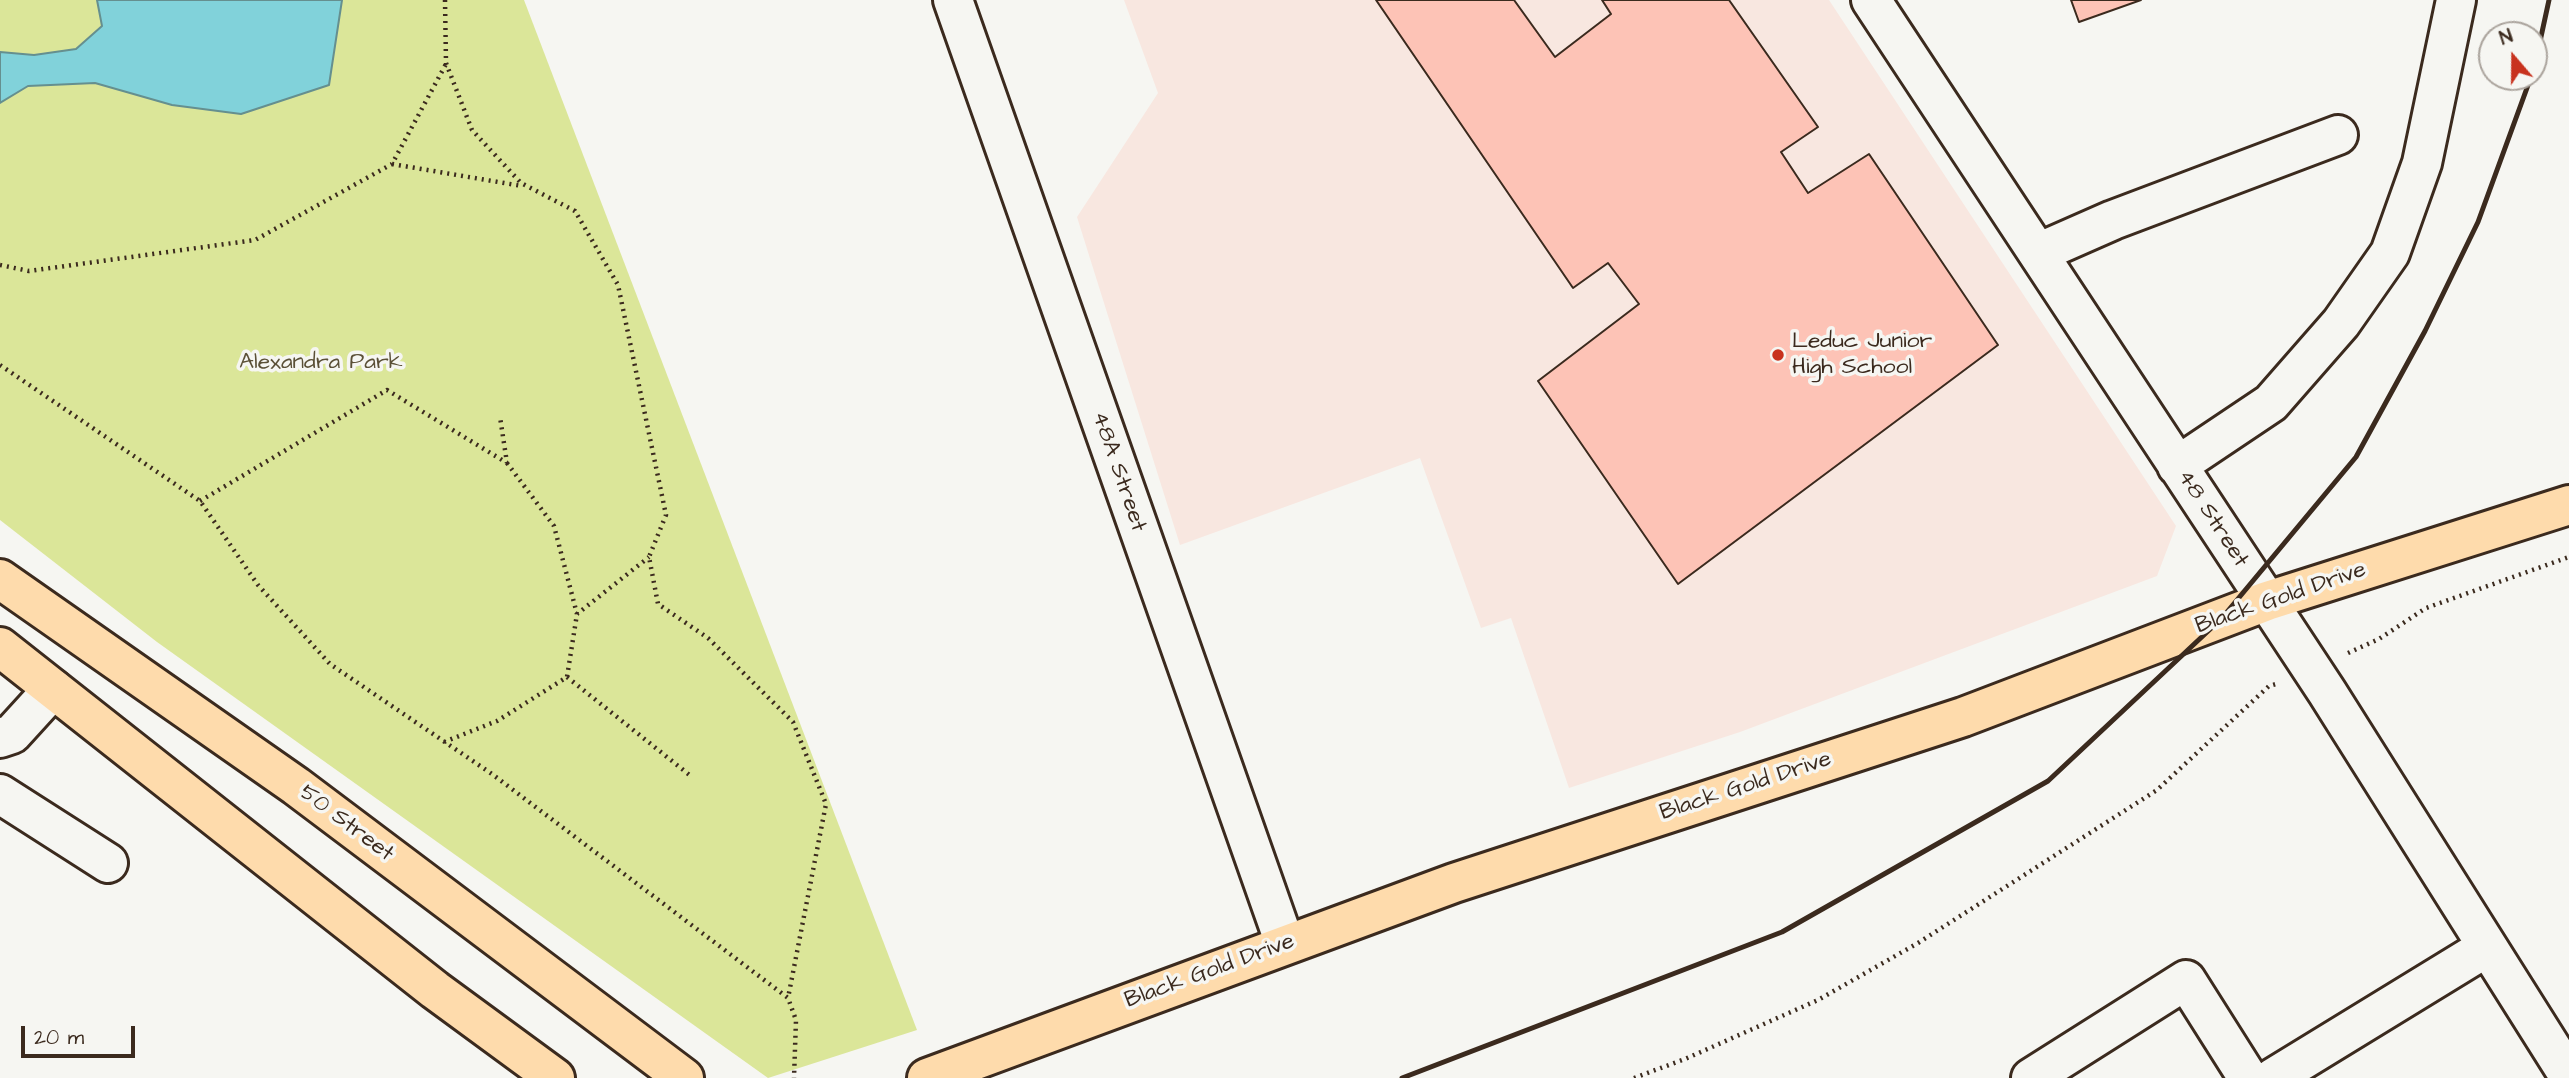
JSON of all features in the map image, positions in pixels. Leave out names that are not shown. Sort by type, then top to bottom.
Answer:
[{"type":"main road","name":"Black Gold Drive","points":[[939,1075],[1454,883],[1963,717],[2267,601],[2569,505]]},
{"type":"main road","name":"50 Street","points":[[0,579],[296,786],[684,1078]]},
{"type":"main road","points":[[0,648],[435,990],[555,1078]]},
{"type":"street","name":"48A Street","points":[[953,0],[1286,944]]},
{"type":"street","name":"48 Street","points":[[1871,0],[2312,670],[2569,1076]]},
{"type":"street","points":[[2177,466],[2271,403],[2341,323],[2390,253],[2422,163],[2456,0]]},
{"type":"street","points":[[2038,253],[2113,220],[2338,135]]},
{"type":"street","points":[[0,738],[12,734],[53,689]]},
{"type":"street","points":[[0,794],[108,863]]},
{"type":"street","points":[[2273,1078],[2487,947]]},
{"type":"street","points":[[2031,1078],[2186,980],[2248,1078]]},
{"type":"path","points":[[445,0],[446,63],[471,130],[521,183],[575,211],[618,285],[666,516],[649,557],[577,614]]},
{"type":"path","points":[[0,265],[29,271],[255,240],[392,164],[446,63]]},
{"type":"path","points":[[392,164],[530,187]]},
{"type":"path","points":[[0,365],[200,501],[258,584],[330,664],[492,774],[788,998]]},
{"type":"path","points":[[200,501],[387,390],[507,463],[554,526],[577,614],[566,677],[497,721],[444,742]]},
{"type":"path","points":[[500,417],[507,463]]},
{"type":"path","points":[[649,557],[658,604],[708,638],[793,722],[826,804],[788,998],[796,1020],[794,1078]]},
{"type":"path","points":[[1634,1078],[1818,1000],[1918,943],[2157,790],[2269,686],[2312,670],[2379,639],[2426,607],[2569,557]]},
{"type":"path","points":[[566,677],[692,777]]},
{"type":"shaded area","name":"Leduc Junior High School","points":[[1124,0],[1829,0],[2176,526],[2157,576],[1740,732],[1569,788],[1511,618],[1481,628],[1420,458],[1180,545],[1077,217],[1158,93]]},
{"type":"green space","name":"Alexandra Park","points":[[0,0],[524,0],[917,1030],[768,1078],[157,642],[0,520]]},
{"type":"water","points":[[97,0],[342,0],[329,85],[241,114],[172,105],[95,83],[28,86],[0,103],[0,52],[34,55],[76,49],[102,26]]},
{"type":"building","points":[[1376,0],[1514,0],[1555,57],[1611,14],[1602,0],[1729,0],[1818,127],[1781,152],[1808,193],[1869,154],[1998,345],[1678,584],[1538,381],[1639,304],[1608,263],[1573,288]]},
{"type":"building","points":[[2071,0],[2141,0],[2079,22]]},
{"type":"railway","points":[[2544,21],[2549,0]]},
{"type":"railway","points":[[1402,1078],[1782,932],[2048,781],[2222,618],[2356,457],[2425,331],[2478,222],[2526,91]]},
{"type":"place","name":"Leduc Junior High School","points":[[1778,355]]}]
